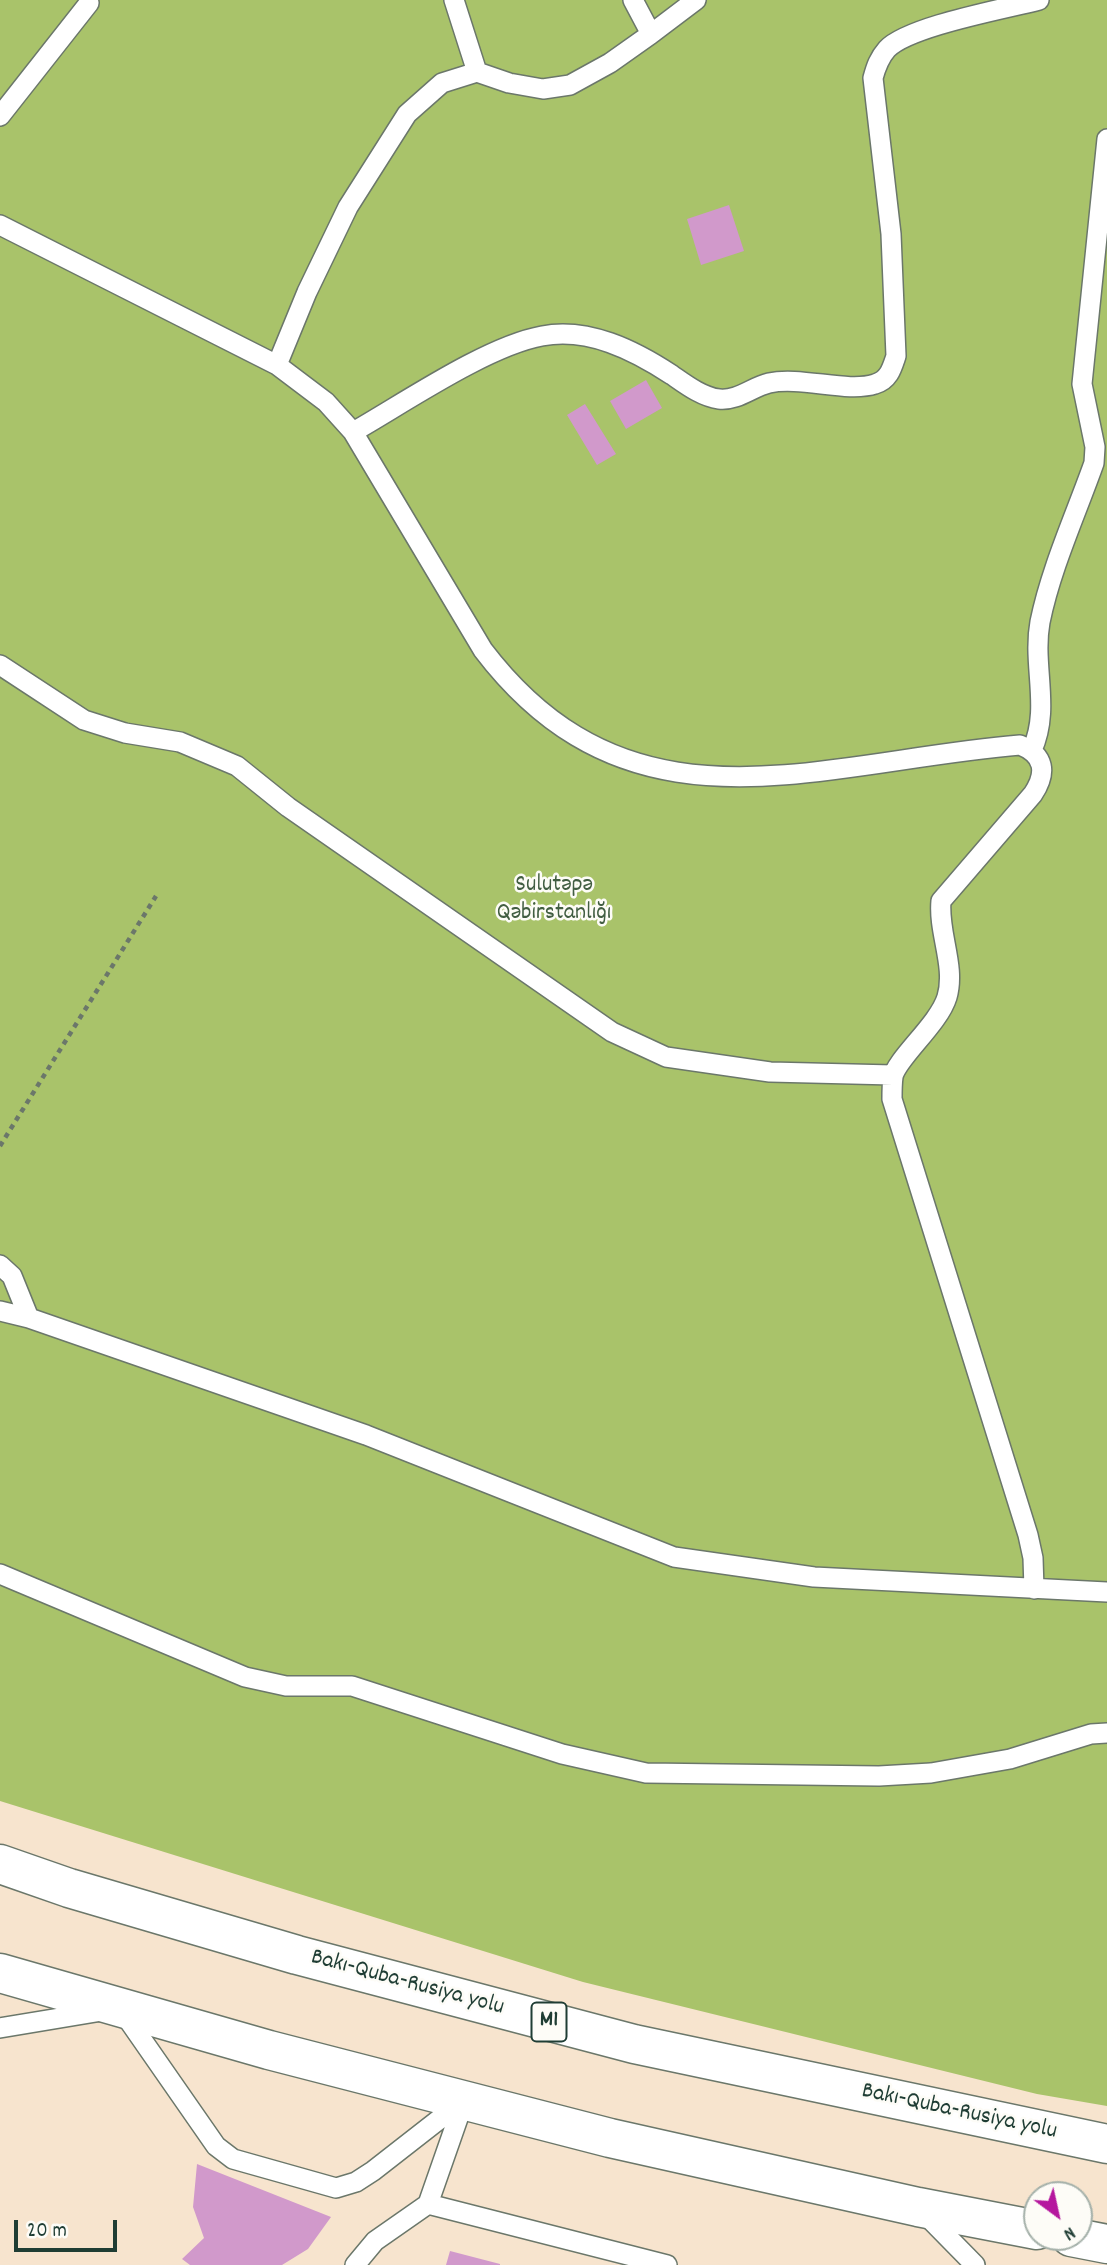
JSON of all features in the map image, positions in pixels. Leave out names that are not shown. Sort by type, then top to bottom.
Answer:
[{"type":"highway","name":"Bakı-Quba-Rusiya yolu","points":[[0,1864],[297,1955],[634,2044],[1107,2144]]},
{"type":"highway","points":[[0,1973],[120,2008],[610,2138],[918,2207],[1023,2227]]},
{"type":"lane","points":[[454,0],[477,72]]},
{"type":"lane","points":[[633,0],[651,34]]},
{"type":"lane","points":[[277,365],[307,292],[348,207],[407,114],[442,83],[477,72],[509,83],[543,89],[570,85],[610,63],[696,0]]},
{"type":"lane","points":[[353,432],[504,347],[542,336],[573,333],[604,340],[654,363],[696,390],[717,399],[734,398],[767,383],[787,381],[877,384],[890,374],[896,356],[891,234],[873,78],[877,63],[889,47],[913,34],[1039,0]]},
{"type":"lane","points":[[0,116],[89,2]]},
{"type":"lane","points":[[1032,750],[1041,731],[1043,716],[1037,652],[1040,621],[1094,463],[1095,447],[1082,384],[1107,139]]},
{"type":"lane","points":[[0,225],[277,365],[326,402],[353,432],[483,650],[508,682],[536,709],[600,751],[626,762],[715,776],[780,775],[1001,746],[1020,745],[1032,750],[1040,758],[1044,771],[1042,781],[999,836],[942,901],[940,921],[950,973],[947,997],[935,1021],[893,1074],[892,1099],[1028,1535],[1033,1558],[1034,1589]]},
{"type":"lane","points":[[0,665],[84,720],[125,733],[180,742],[237,766],[288,807],[612,1032],[655,1052],[666,1057],[771,1072],[893,1074]]},
{"type":"lane","points":[[0,1265],[12,1276],[29,1318]]},
{"type":"lane","points":[[0,1311],[29,1318],[366,1434],[674,1557],[814,1577],[1107,1592]]},
{"type":"lane","points":[[0,1574],[245,1677],[285,1686],[352,1686],[562,1754],[646,1773],[879,1776],[931,1773],[1010,1759],[1091,1734],[1107,1732]]},
{"type":"lane","points":[[0,2028],[120,2008],[216,2146],[233,2159],[336,2188],[356,2182],[373,2171],[464,2100]]},
{"type":"lane","points":[[355,2265],[375,2241],[428,2204],[464,2100]]},
{"type":"lane","points":[[428,2204],[667,2265]]},
{"type":"lane","points":[[918,2207],[975,2265]]},
{"type":"path","points":[[0,1146],[156,897]]},
{"type":"green space","name":"Sulutəpə Qəbirstanlığı","points":[[0,0],[1107,0],[1107,2106],[1037,2094],[583,1982],[0,1801]]},
{"type":"building","points":[[729,205],[744,251],[701,265],[687,219]]},
{"type":"building","points":[[646,380],[662,408],[626,429],[610,401]]},
{"type":"building","points":[[585,404],[616,454],[597,465],[567,415]]},
{"type":"building","points":[[197,2164],[331,2217],[308,2249],[282,2265],[190,2265],[182,2259],[204,2238],[193,2207]]},
{"type":"building","points":[[450,2251],[500,2264],[500,2265],[446,2265]]}]
